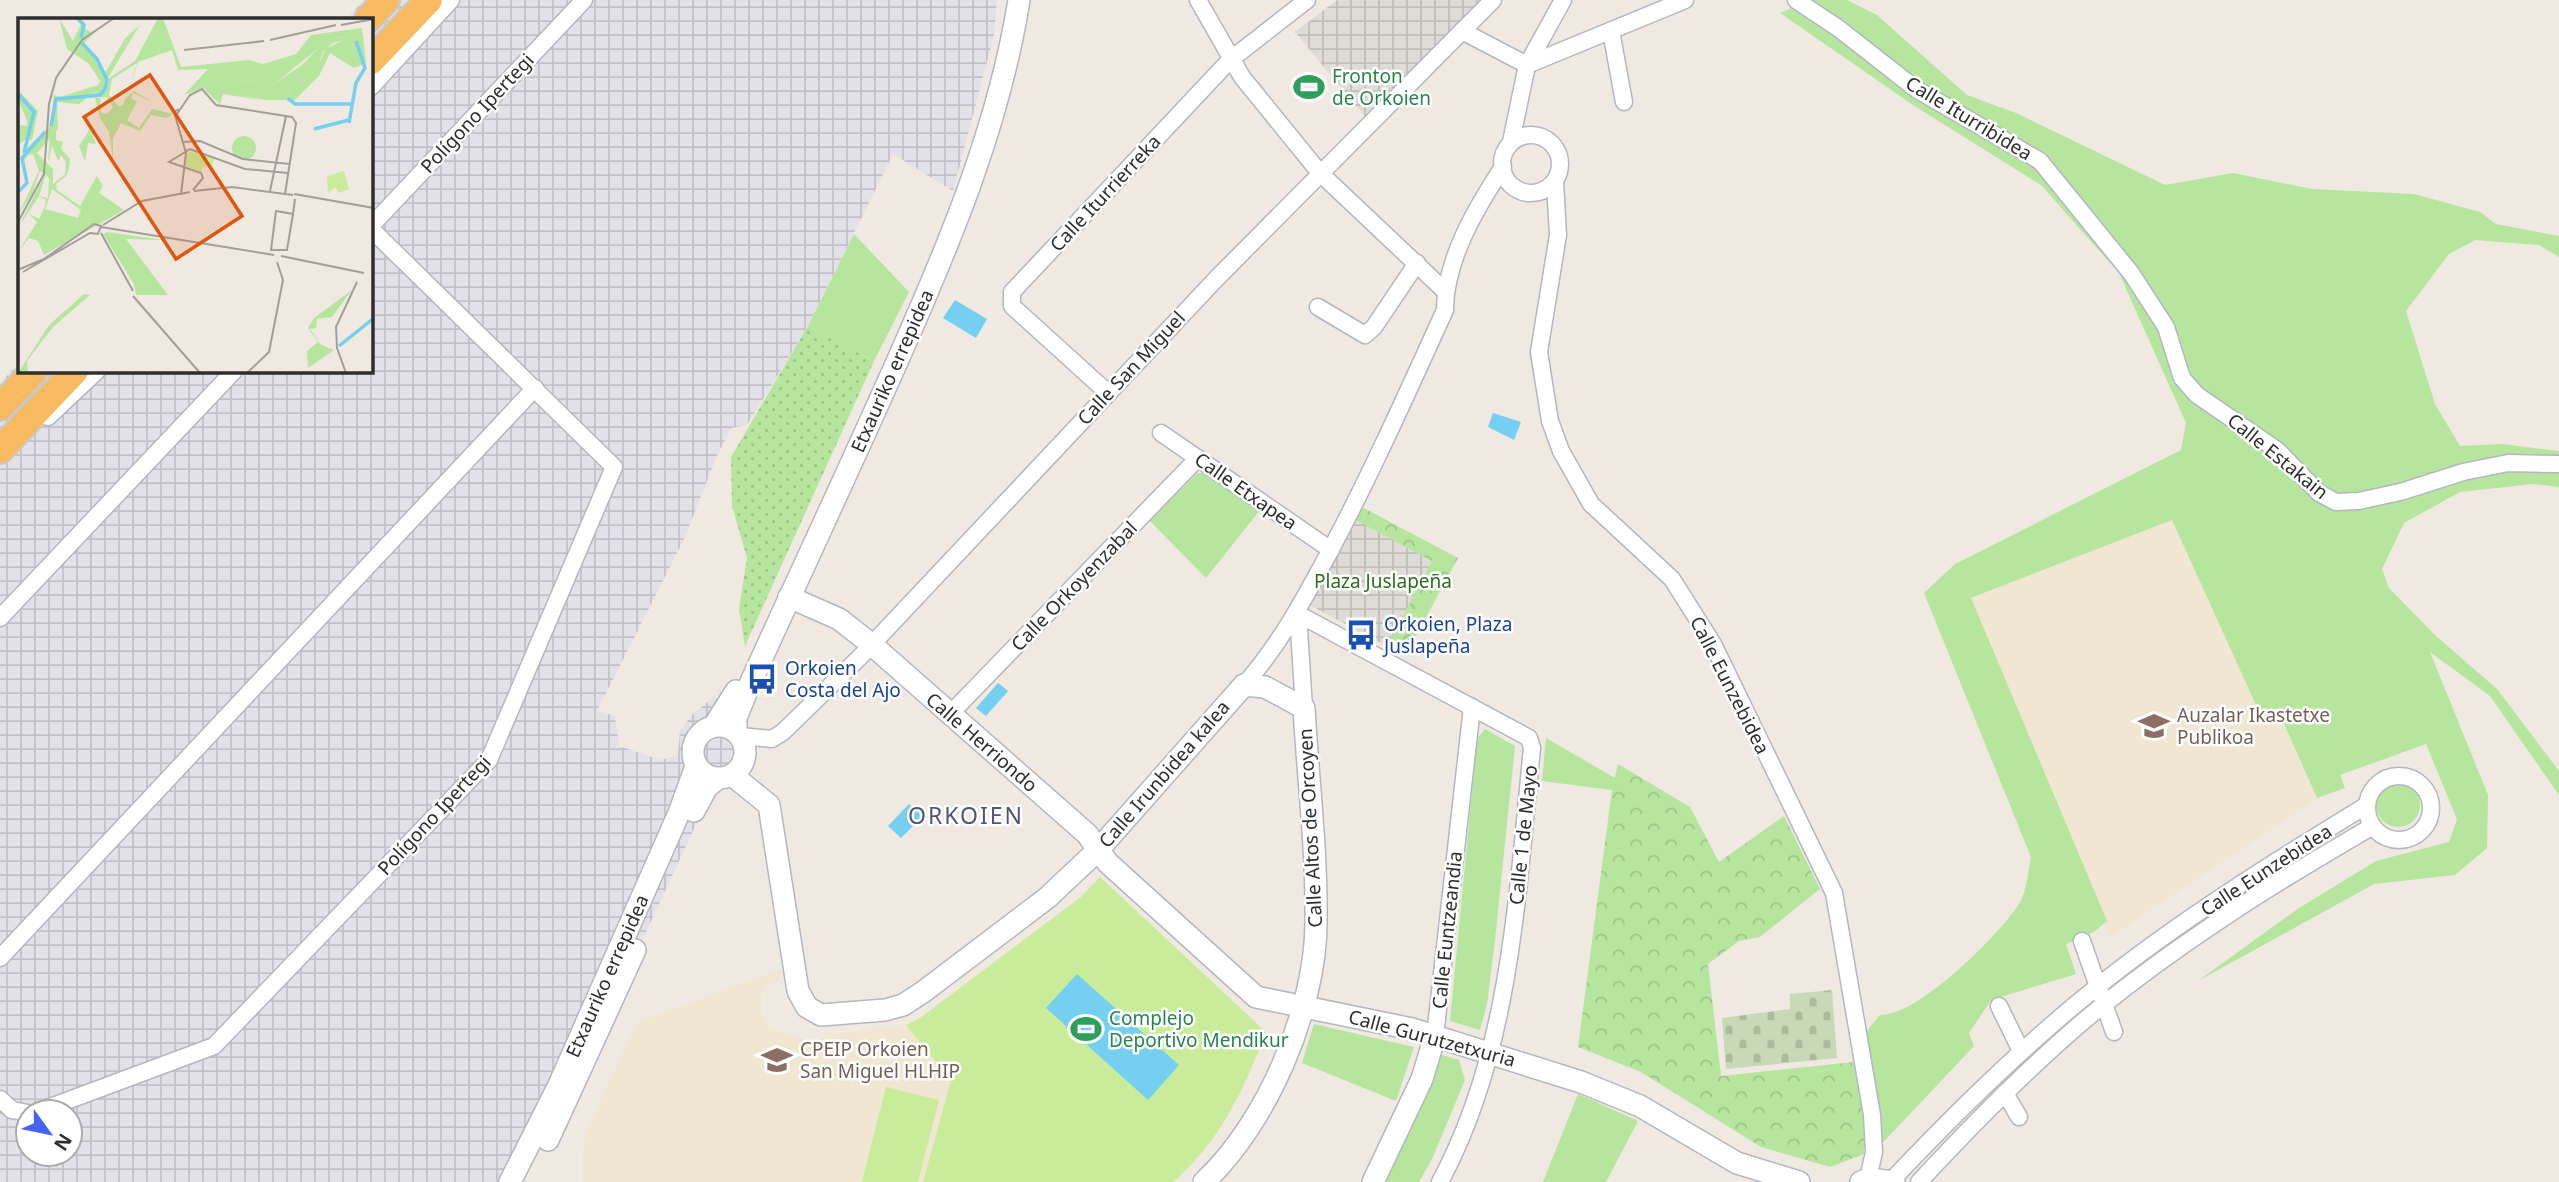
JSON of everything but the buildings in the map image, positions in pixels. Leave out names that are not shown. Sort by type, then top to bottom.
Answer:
[{"type":"highway","points":[[369,18],[386,0]]},
{"type":"highway","points":[[373,59],[429,0]]},
{"type":"highway","points":[[0,407],[32,373]]},
{"type":"highway","points":[[0,450],[73,373]]},
{"type":"street","points":[[373,85],[451,0]]},
{"type":"street","name":"Polígono Ipertegi","points":[[373,225],[583,0]]},
{"type":"street","name":"Etxauriko errepidea","points":[[713,726],[733,699],[956,195],[995,64],[1007,0]]},
{"type":"street","name":"Etxauriko errepidea","points":[[738,734],[736,718],[881,398],[968,196],[996,109],[1019,0]]},
{"type":"street","points":[[1198,0],[1230,60],[1320,173],[1445,291]]},
{"type":"street","name":"Calle Iturrierreka","points":[[1108,393],[1012,306],[1012,292],[1230,60],[1307,0]]},
{"type":"street","name":"Calle San Miguel","points":[[738,734],[772,738],[783,732],[871,644],[1320,173],[1493,0]]},
{"type":"street","points":[[1511,142],[1531,134],[1552,142],[1561,159],[1555,182],[1538,193],[1522,192],[1508,183],[1503,167],[1527,65],[1563,0]]},
{"type":"street","points":[[1527,65],[1685,0]]},
{"type":"street","name":"Calle Iturribidea","points":[[1796,0],[1838,28],[1916,89],[2040,161]]},
{"type":"street","points":[[1611,30],[1624,102]]},
{"type":"street","points":[[1462,31],[1527,65]]},
{"type":"street","name":"Calle Estakain","points":[[2040,161],[2131,273],[2152,305],[2166,327],[2182,378],[2197,395],[2277,450],[2319,493],[2336,502],[2359,501],[2400,492],[2463,472],[2508,463],[2559,464]]},
{"type":"street","name":"Calle Irunbidea kalea","points":[[724,777],[769,805],[798,991],[807,1007],[821,1014],[885,1010],[903,1004],[1046,898],[1098,850],[1279,645],[1354,507],[1445,310],[1445,291],[1451,270],[1483,198],[1503,167]]},
{"type":"street","name":"Calle Eunzebidea","points":[[1555,182],[1558,235],[1539,352],[1550,421],[1561,451],[1591,504],[1672,579],[1713,644],[1834,893],[1842,926],[1872,1115],[1874,1152],[1864,1181]]},
{"type":"street","name":"Polígono Ipertegi","points":[[75,1098],[214,1046],[489,760],[614,467],[373,229]]},
{"type":"street","points":[[1318,307],[1365,335],[1374,327],[1417,262]]},
{"type":"street","points":[[0,461],[95,373]]},
{"type":"street","points":[[0,618],[232,373]]},
{"type":"street","points":[[0,958],[534,388]]},
{"type":"street","name":"Calle Etxapea","points":[[1161,433],[1331,550]]},
{"type":"street","name":"Calle Orkoyenzabal","points":[[950,715],[1198,458]]},
{"type":"street","name":"Calle Herriondo","points":[[789,597],[839,620],[871,644],[1087,834],[1098,850]]},
{"type":"street","name":"Calle 1 de Mayo","points":[[1298,614],[1529,738],[1532,748],[1508,970],[1489,1051],[1446,1181]]},
{"type":"street","name":"Calle Altos de Orcoyen","points":[[1204,1182],[1250,1126],[1277,1077],[1302,1004],[1317,924],[1298,614]]},
{"type":"street","points":[[1244,685],[1265,687],[1304,708]]},
{"type":"street","name":"Calle Euntzeandia","points":[[1373,1182],[1422,1079],[1436,1036],[1472,707]]},
{"type":"street","points":[[713,726],[738,734],[745,757],[724,777],[709,777],[696,766],[693,758],[694,741],[699,734],[713,726]]},
{"type":"street","name":"Etxauriko errepidea","points":[[510,1182],[564,1072],[676,822],[696,766]]},
{"type":"street","name":"Calle Eunzebidea","points":[[1893,1181],[1957,1111],[2021,1051],[2098,986],[2239,883],[2367,805],[2379,782],[2397,775],[2418,781],[2431,799],[2429,821],[2413,837],[2391,839],[2373,827],[2218,920],[2104,1004],[2004,1093],[1919,1182]]},
{"type":"street","name":"Etxauriko errepidea","points":[[525,1182],[569,1098],[699,798],[724,777]]},
{"type":"street","points":[[2367,805],[2373,827]]},
{"type":"street","name":"Calle Gurutzetxuria","points":[[1098,850],[1108,863],[1256,997],[1302,1004],[1489,1051],[1630,1102],[1737,1163],[1799,1182]]},
{"type":"street","points":[[2082,941],[2114,1032]]},
{"type":"street","points":[[1999,1006],[2021,1051]]},
{"type":"street","points":[[2004,1093],[2019,1117]]},
{"type":"street","points":[[0,1099],[14,1110]]},
{"type":"street","points":[[1864,1181],[1893,1181]]},
{"type":"shaded area","points":[[364,0],[997,0],[994,35],[953,191],[893,154],[808,326],[747,425],[732,428],[718,453],[685,537],[597,711],[615,716],[619,746],[661,760],[678,755],[680,731],[692,715],[715,696],[736,718],[738,753],[731,768],[717,779],[569,1098],[512,1182],[0,1182],[0,383],[18,364],[18,373],[373,373],[373,18],[347,18]]},
{"type":"shaded area","points":[[1337,0],[1493,0],[1370,123],[1295,32]]},
{"type":"shaded area","name":"Plaza Juslapeña","points":[[1354,519],[1432,561],[1387,646],[1308,604]]},
{"type":"shaded area","name":"Auzalar Ikastetxe Publikoa","points":[[2172,520],[2261,716],[2276,707],[2317,798],[2111,937],[1970,599]]},
{"type":"shaded area","name":"CPEIP Orkoien San Miguel HLHIP","points":[[786,967],[779,979],[765,989],[761,1000],[764,1023],[773,1030],[815,1041],[837,1034],[906,1025],[951,1080],[923,1182],[583,1182],[583,1147],[589,1126],[636,1023]]},
{"type":"green space","points":[[1810,0],[1847,0],[1877,15],[1967,95],[2016,113],[2165,185],[2233,173],[2312,189],[2414,194],[2480,212],[2496,224],[2559,236],[2559,257],[2539,245],[2475,240],[2449,254],[2406,311],[2435,404],[2460,446],[2502,444],[2559,451],[2559,487],[2533,484],[2460,492],[2404,523],[2382,569],[2389,588],[2436,636],[2497,689],[2559,771],[2559,795],[2490,696],[2430,652],[2488,795],[2487,848],[2455,875],[2374,884],[2198,981],[2296,910],[2376,861],[2449,842],[2457,819],[2426,744],[2340,775],[2345,788],[2317,798],[2277,708],[2261,716],[2172,520],[1971,598],[2107,921],[2094,932],[2066,944],[2076,974],[1991,1000],[1969,1033],[1974,1046],[1874,1152],[1859,1040],[1880,1015],[1896,1012],[1935,989],[1994,935],[2022,899],[2031,857],[1924,593],[1955,564],[2181,450],[2186,423],[2119,273],[2041,185],[1913,105],[1780,13]]},
{"type":"green space","points":[[854,234],[909,292],[874,361],[808,326]]},
{"type":"green space","points":[[808,326],[874,361],[745,646],[739,609],[747,558],[732,506],[731,457]]},
{"type":"green space","points":[[1197,473],[1205,473],[1260,510],[1206,578],[1150,521]]},
{"type":"green space","name":"Plaza Juslapeña","points":[[1360,506],[1458,558],[1405,656],[1308,604]]},
{"type":"green space","points":[[1485,729],[1515,746],[1495,940],[1487,1004],[1480,1030],[1450,1021],[1477,739]]},
{"type":"green space","points":[[1546,738],[1615,778],[1612,790],[1542,781]]},
{"type":"green space","points":[[1618,764],[1690,807],[1719,862],[1784,816],[1820,889],[1760,937],[1739,941],[1708,964],[1721,1076],[1853,1062],[1865,1111],[1864,1154],[1830,1167],[1761,1147],[1641,1072],[1578,1047],[1612,790]]},
{"type":"green space","points":[[2398,783],[2414,789],[2420,805],[2414,821],[2398,827],[2382,821],[2376,805],[2382,789]]},
{"type":"green space","name":"Complejo Deportivo Mendikur","points":[[1100,877],[1266,1032],[1229,1113],[1205,1149],[1173,1182],[923,1182],[951,1080],[906,1025],[920,1018],[1081,897]]},
{"type":"green space","points":[[1832,990],[1837,1058],[1726,1069],[1722,1018],[1790,1009],[1790,994]]},
{"type":"green space","points":[[1314,1024],[1414,1047],[1396,1101],[1302,1063]]},
{"type":"green space","points":[[1438,1054],[1459,1060],[1465,1080],[1432,1159],[1419,1182],[1379,1182]]},
{"type":"green space","points":[[886,1087],[939,1100],[918,1182],[862,1182]]},
{"type":"green space","points":[[1578,1094],[1638,1121],[1606,1182],[1543,1182]]},
{"type":"water","points":[[955,300],[987,319],[976,338],[943,318]]},
{"type":"water","points":[[1493,413],[1521,422],[1514,440],[1488,427]]},
{"type":"water","points":[[998,683],[1008,691],[986,716],[976,708]]},
{"type":"water","points":[[909,804],[923,816],[901,838],[888,826]]},
{"type":"water","points":[[1077,974],[1179,1065],[1148,1100],[1046,1008]]},
{"type":"place","name":"Fronton de Orkoien","points":[[1309,87]]},
{"type":"place","name":"Orkoien, Plaza Juslapeña","points":[[1361,635]]},
{"type":"place","name":"Orkoien Costa del Ajo","points":[[762,679]]},
{"type":"place","name":"Auzalar Ikastetxe Publikoa","points":[[2154,726]]},
{"type":"place","name":"Complejo Deportivo Mendikur","points":[[1086,1029]]},
{"type":"place","name":"CPEIP Orkoien San Miguel HLHIP","points":[[777,1060]]},
{"type":"district","name":"ORKOIEN","points":[[966,816]]}]
